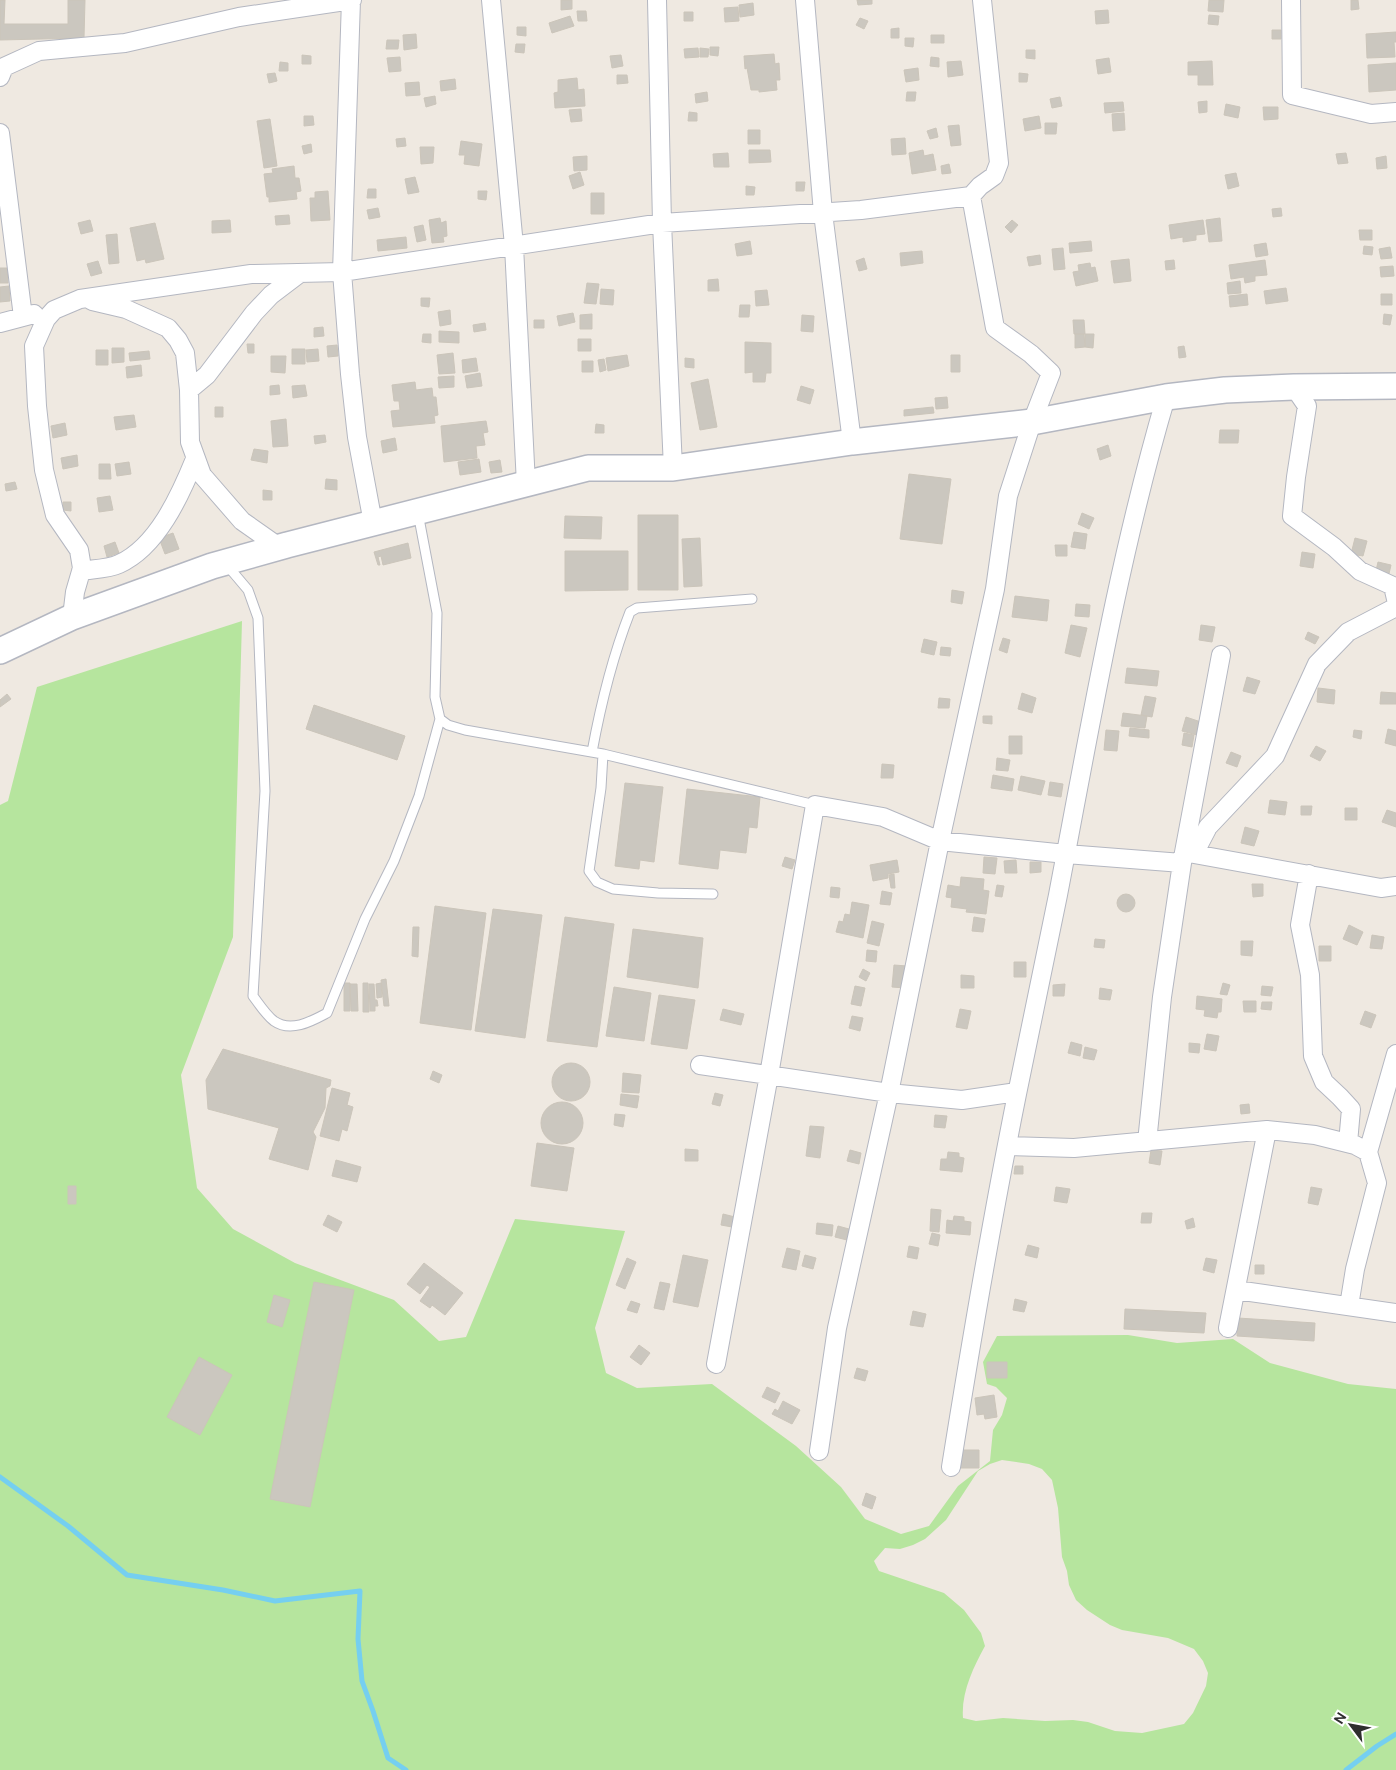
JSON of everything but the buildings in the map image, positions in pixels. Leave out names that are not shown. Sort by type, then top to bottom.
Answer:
[{"type":"street","points":[[0,77],[4,67],[39,51],[125,44],[239,17],[351,0],[342,272],[357,437],[373,523]]},
{"type":"street","points":[[491,0],[514,246],[526,484]]},
{"type":"street","points":[[657,0],[662,223],[673,468]]},
{"type":"street","points":[[805,0],[823,213],[852,442]]},
{"type":"street","points":[[0,323],[54,310],[80,298],[251,274],[342,272],[662,223],[861,210],[971,196],[980,186],[994,176],[999,163],[982,0]]},
{"type":"street","points":[[1291,0],[1292,94],[1371,114],[1396,112]]},
{"type":"street","points":[[0,133],[23,317]]},
{"type":"street","points":[[819,1451],[837,1328],[889,1093],[940,842],[995,589],[1008,496],[1032,422],[1051,373],[1031,354],[996,328],[971,196]]},
{"type":"street","points":[[189,390],[207,375],[254,313],[271,295],[300,273]]},
{"type":"street","points":[[80,298],[126,309],[168,328],[178,340],[185,353],[189,390],[190,442],[202,476],[242,521],[279,547]]},
{"type":"street","points":[[54,310],[46,319],[34,346],[37,406],[44,470],[55,515],[79,550],[82,568],[75,592],[72,617]]},
{"type":"street","points":[[0,651],[72,617],[224,562],[588,468],[673,468],[852,442],[1032,422],[1166,397],[1225,390],[1396,386]]},
{"type":"street","points":[[1294,387],[1307,406],[1292,516],[1334,547],[1360,570],[1393,586],[1396,599]]},
{"type":"street","points":[[951,1467],[971,1338],[1017,1092],[1038,998],[1123,561],[1146,464],[1166,397]]},
{"type":"street","points":[[81,571],[118,565],[140,551],[168,515],[195,459]]},
{"type":"street","points":[[1396,607],[1348,632],[1317,664],[1275,756],[1208,827],[1194,854],[1382,888],[1396,886]]},
{"type":"street","points":[[1147,1142],[1162,997],[1182,864],[1221,655]]},
{"type":"street","points":[[716,1364],[769,1075],[815,805],[883,817],[940,842],[1182,864]]},
{"type":"street","points":[[1309,874],[1300,925],[1310,975],[1313,1056],[1324,1082],[1350,1109],[1348,1143]]},
{"type":"street","points":[[1349,1306],[1354,1269],[1377,1183],[1368,1152],[1396,1054]]},
{"type":"street","points":[[700,1065],[889,1093],[962,1100],[1017,1092]]},
{"type":"street","points":[[1007,1146],[1074,1148],[1267,1130],[1315,1135],[1348,1143],[1368,1152]]},
{"type":"street","points":[[1228,1328],[1267,1130]]},
{"type":"street","points":[[1236,1290],[1396,1313]]},
{"type":"lane","points":[[224,562],[248,590],[258,618],[265,791],[253,996],[273,1020],[283,1025],[304,1025],[327,1013],[365,919],[398,851],[419,796],[440,719],[436,698],[436,613],[418,513]]},
{"type":"lane","points":[[592,752],[602,699],[614,655],[630,612],[637,608],[752,599]]},
{"type":"lane","points":[[440,719],[448,725],[465,730],[603,754],[815,805]]},
{"type":"lane","points":[[603,754],[601,788],[588,871],[597,882],[613,889],[658,893],[713,894]]},
{"type":"green space","points":[[242,621],[233,937],[181,1075],[197,1188],[233,1229],[295,1263],[394,1300],[439,1341],[466,1337],[515,1219],[625,1231],[595,1328],[606,1373],[637,1388],[712,1384],[796,1446],[841,1487],[865,1519],[901,1534],[929,1526],[958,1486],[990,1461],[993,1430],[1002,1415],[1007,1398],[996,1387],[987,1384],[983,1362],[997,1336],[1128,1335],[1177,1343],[1233,1339],[1270,1363],[1348,1384],[1396,1389],[1396,1770],[0,1770],[0,805],[8,801],[37,687]],"holes":[[[1002,1460],[1029,1464],[1042,1469],[1052,1480],[1058,1508],[1062,1557],[1069,1585],[1076,1600],[1087,1610],[1110,1625],[1122,1630],[1168,1638],[1194,1649],[1203,1661],[1208,1673],[1206,1686],[1193,1713],[1184,1724],[1142,1733],[1115,1731],[1088,1722],[1073,1720],[1045,1721],[1003,1718],[976,1721],[963,1718],[966,1690],[972,1672],[985,1646],[981,1633],[964,1610],[944,1593],[879,1571],[874,1561],[885,1548],[900,1549],[925,1539],[946,1520],[978,1471]]]},
{"type":"waterway","points":[[0,1477],[68,1526],[127,1575],[223,1590],[275,1601],[360,1591],[358,1639],[362,1681],[388,1758],[406,1770]]},
{"type":"waterway","points":[[1346,1770],[1396,1734]]}]
